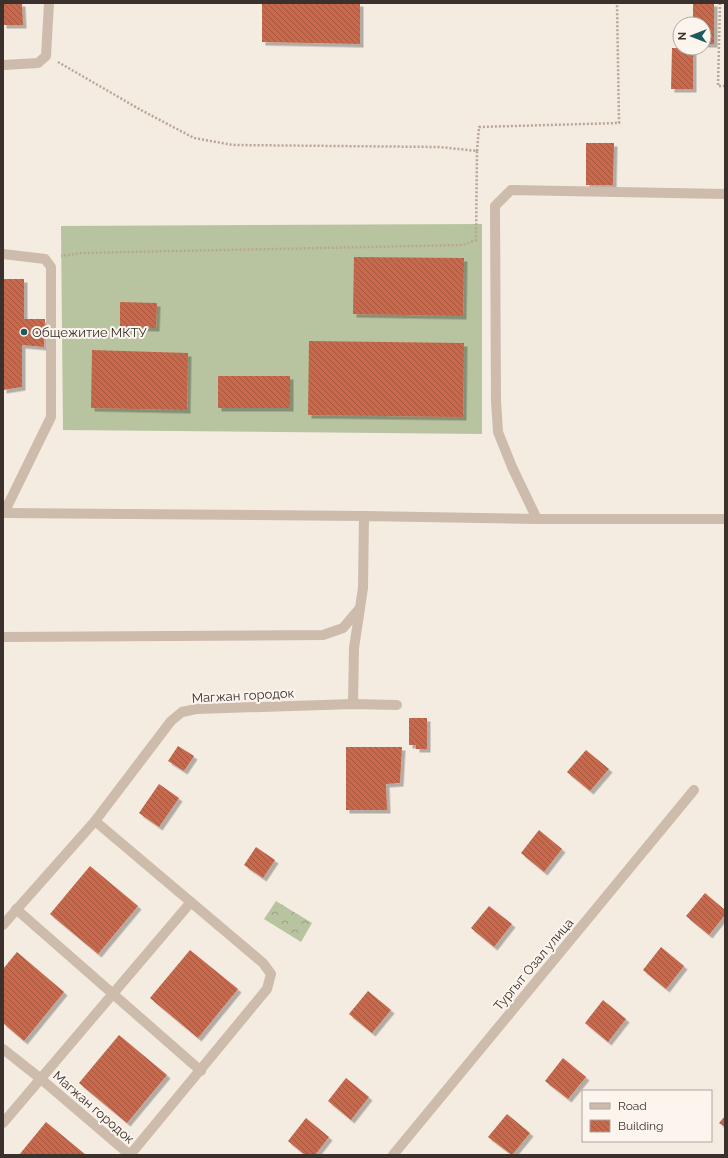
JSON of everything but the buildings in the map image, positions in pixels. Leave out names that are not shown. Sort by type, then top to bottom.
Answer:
[{"type":"street","points":[[3,65],[38,63],[46,56],[49,3]]},
{"type":"street","points":[[537,519],[512,467],[498,432],[496,393],[495,206],[511,190],[725,194]]},
{"type":"street","points":[[3,254],[45,259],[51,267],[51,417],[3,513],[537,519],[725,519]]},
{"type":"street","points":[[353,704],[354,648],[363,588],[364,516]]},
{"type":"street","points":[[3,637],[323,635],[343,628],[360,608]]},
{"type":"street","name":"Магжан городок","points":[[3,925],[95,821],[171,721],[182,712],[196,709],[353,704],[397,705]]},
{"type":"street","name":"Тургыт Озал улица","points":[[393,1155],[694,790]]},
{"type":"street","name":"Магжан городок","points":[[3,1049],[41,1079],[130,1155],[267,990],[271,974],[263,963],[95,821]]},
{"type":"street","name":"Магжан городок","points":[[3,1123],[191,902]]},
{"type":"street","points":[[16,910],[201,1071]]},
{"type":"path","points":[[45,259],[82,253],[463,245],[476,240],[477,151],[479,127],[619,123],[617,3]]},
{"type":"path","points":[[720,3],[718,86],[725,86]]},
{"type":"path","points":[[46,56],[194,138],[233,145],[440,147],[477,151]]},
{"type":"green space","points":[[482,224],[482,434],[63,430],[61,226]]},
{"type":"green space","points":[[276,901],[312,923],[301,942],[264,919]]},
{"type":"place","name":"Общежитие МКТУ","points":[[24,332]]}]
